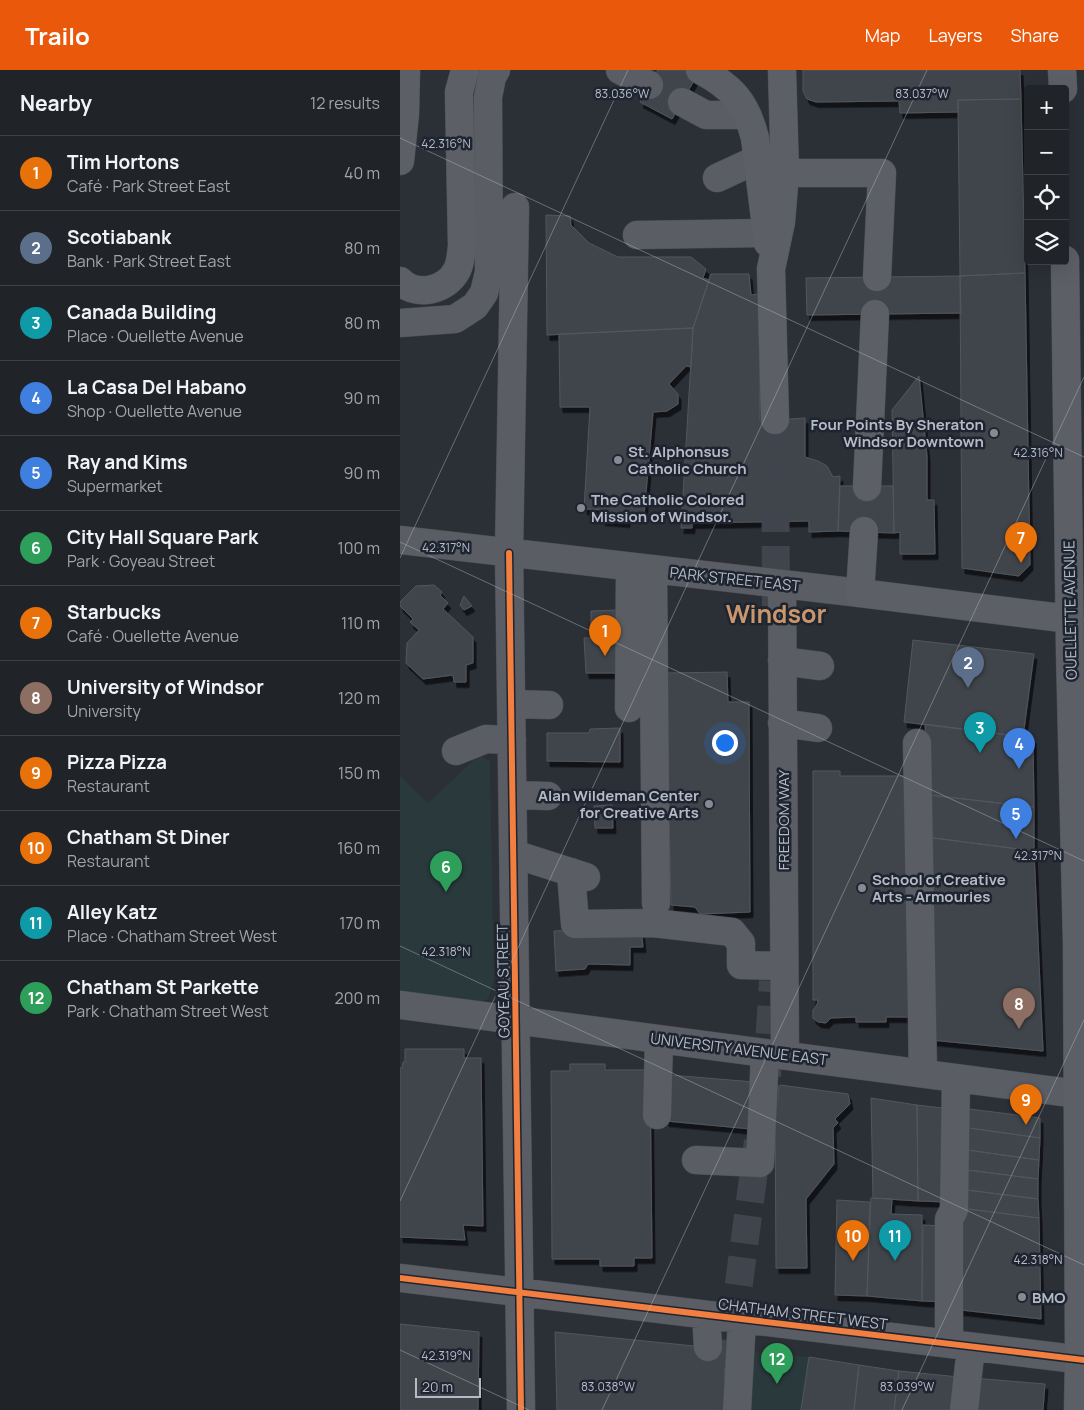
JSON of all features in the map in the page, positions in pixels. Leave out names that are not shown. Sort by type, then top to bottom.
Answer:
[{"type":"main road","points":[[400,161],[406,114],[406,70]]},
{"type":"main road","points":[[400,281],[423,291],[440,287],[457,270],[461,259],[460,92],[465,70]]},
{"type":"main road","points":[[700,70],[726,85],[734,94],[748,115],[755,138],[771,269],[775,420]]},
{"type":"main road","points":[[771,269],[781,222],[785,173],[782,70]]},
{"type":"main road","points":[[1062,70],[1063,85]]},
{"type":"main road","points":[[785,173],[882,172],[877,277]]},
{"type":"main road","name":"OUELLETTE AVENUE","points":[[1065,265],[1077,620],[1077,944],[1081,1094],[1082,1360],[1078,1410]]},
{"type":"main road","points":[[866,487],[875,314]]},
{"type":"main road","points":[[860,593],[864,531]]},
{"type":"main road","name":"PARK STREET EAST","points":[[860,593],[1077,620]]},
{"type":"street","points":[[400,324],[455,319],[475,306],[484,292],[489,272],[488,97],[492,77],[496,70]]},
{"type":"street","points":[[620,70],[650,85]]},
{"type":"street","points":[[682,102],[706,115],[748,115]]},
{"type":"street","points":[[717,178],[758,159]]},
{"type":"street","name":"GOYEAU STREET","points":[[515,207],[509,552],[521,1410]]},
{"type":"street","points":[[638,236],[766,233]]},
{"type":"street","name":"PARK STREET EAST","points":[[400,540],[860,593]]},
{"type":"street","points":[[629,708],[642,568]]},
{"type":"street","points":[[642,568],[656,903]]},
{"type":"street","name":"FREEDOM WAY","points":[[696,1160],[760,1163],[775,1054],[784,966],[782,584]]},
{"type":"street","points":[[782,662],[820,666]]},
{"type":"street","points":[[512,704],[548,705]]},
{"type":"street","points":[[782,723],[818,728]]},
{"type":"street","points":[[456,751],[486,739],[512,740]]},
{"type":"street","points":[[917,744],[923,1073]]},
{"type":"street","points":[[513,795],[548,796]]},
{"type":"street","points":[[514,854],[578,875],[575,924],[653,923],[732,932],[740,943],[741,965],[784,966]]},
{"type":"street","name":"UNIVERSITY AVENUE EAST","points":[[400,1006],[1081,1094]]},
{"type":"street","points":[[657,1116],[659,1039]]},
{"type":"street","points":[[956,1078],[954,1210],[949,1219],[964,1410]]},
{"type":"street","name":"CHATHAM STREET WEST","points":[[400,1278],[1082,1360]]},
{"type":"street","points":[[706,1315],[708,1347]]},
{"type":"street","points":[[737,1410],[742,1320]]},
{"type":"shaded area","points":[[479,755],[490,761],[494,980],[488,999],[471,1005],[400,995],[400,776],[428,803]]},
{"type":"shaded area","points":[[751,1352],[809,1357],[801,1410],[747,1410]]},
{"type":"building","points":[[658,70],[700,70],[672,119],[640,102]]},
{"type":"building","points":[[803,70],[1020,70],[1021,99],[958,100],[958,112],[900,113],[899,101],[816,102],[807,99],[803,91]]},
{"type":"building","points":[[1021,99],[1025,273],[960,276],[958,100]]},
{"type":"building","points":[[546,215],[570,216],[571,225],[589,243],[618,257],[691,257],[706,269],[703,278],[709,280],[693,328],[547,335]]},
{"type":"building","name":"Four Points By Sheraton Windsor Downtown","points":[[1025,273],[1030,565],[1019,576],[962,568],[960,276]]},
{"type":"building","points":[[711,274],[749,274],[751,295],[759,294],[760,421],[805,418],[805,457],[827,466],[833,477],[840,476],[838,531],[809,532],[809,521],[692,523],[692,528],[681,528],[693,328]]},
{"type":"building","points":[[960,276],[961,313],[807,315],[806,278]]},
{"type":"building","name":"St. Alphonsus Catholic Church","points":[[693,328],[691,367],[686,366],[669,384],[678,394],[678,404],[667,411],[653,412],[644,516],[627,513],[627,522],[602,520],[603,510],[584,509],[590,407],[560,407],[559,334]]},
{"type":"building","points":[[919,376],[927,456],[927,500],[934,500],[935,554],[900,554],[900,532],[894,533],[892,410]]},
{"type":"building","points":[[840,486],[893,486],[894,533],[838,531]]},
{"type":"building","points":[[434,585],[442,592],[440,595],[448,603],[443,609],[473,637],[473,663],[466,665],[466,682],[454,682],[453,675],[423,679],[406,663],[407,643],[419,630],[410,622],[413,619],[400,606],[400,602],[416,586]]},
{"type":"building","points":[[464,596],[472,606],[464,610],[460,605]]},
{"type":"building","points":[[617,610],[624,673],[586,673],[584,638],[591,638],[591,611]]},
{"type":"building","points":[[913,640],[1034,654],[1023,737],[904,722]]},
{"type":"building","name":"Alan Wildeman Center for Creative Arts","points":[[727,672],[728,702],[749,702],[750,912],[700,914],[695,907],[671,905],[666,673]]},
{"type":"building","points":[[925,724],[1033,738],[1034,807],[929,795]]},
{"type":"building","points":[[620,728],[620,762],[547,761],[547,733],[589,733],[590,729]]},
{"type":"building","name":"School of Creative Arts - Armouries","points":[[813,771],[840,771],[840,776],[911,776],[912,1017],[886,1017],[886,1022],[856,1022],[856,1017],[831,1018],[826,1023],[818,1022],[813,1018],[813,1010],[818,1000],[813,1000]]},
{"type":"building","points":[[929,795],[1034,807],[1034,851],[926,837]]},
{"type":"building","points":[[612,805],[613,828],[595,828],[594,806]]},
{"type":"building","points":[[926,837],[1034,851],[1043,1051],[931,1040]]},
{"type":"building","points":[[641,927],[643,947],[630,947],[630,965],[588,964],[585,969],[556,971],[554,931]]},
{"type":"building","points":[[405,1049],[464,1049],[464,1058],[481,1058],[483,1226],[463,1225],[465,1240],[400,1237],[400,1068],[402,1068],[403,1062],[405,1062]]},
{"type":"building","points":[[570,1064],[605,1064],[605,1070],[650,1070],[652,1258],[634,1258],[634,1266],[600,1266],[600,1259],[552,1259],[551,1071],[570,1071]]},
{"type":"building","points":[[670,1075],[754,1082],[751,1129],[666,1121]]},
{"type":"building","points":[[780,1085],[848,1094],[850,1104],[835,1119],[838,1123],[833,1128],[834,1164],[806,1199],[807,1268],[776,1268],[775,1100],[778,1100],[778,1087]]},
{"type":"building","points":[[871,1098],[917,1105],[918,1201],[873,1198]]},
{"type":"building","points":[[917,1105],[950,1109],[948,1202],[918,1201]]},
{"type":"building","points":[[962,1108],[1040,1118],[1040,1138],[962,1127]]},
{"type":"building","points":[[962,1127],[1040,1138],[1039,1160],[960,1149]]},
{"type":"building","points":[[960,1149],[1039,1160],[1038,1179],[960,1169]]},
{"type":"building","points":[[960,1169],[1038,1179],[1038,1199],[959,1189]]},
{"type":"building","points":[[959,1189],[1038,1199],[1039,1218],[959,1208]]},
{"type":"building","points":[[871,1198],[892,1199],[891,1214],[922,1215],[922,1301],[867,1296]]},
{"type":"building","points":[[837,1200],[870,1202],[867,1296],[835,1295]]},
{"type":"building","points":[[961,1208],[1039,1218],[1041,1319],[952,1309]]},
{"type":"building","points":[[923,1225],[944,1226],[945,1302],[922,1301]]},
{"type":"building","points":[[400,1324],[479,1332],[478,1410],[400,1410]]},
{"type":"building","points":[[555,1332],[724,1349],[725,1410],[557,1410]]},
{"type":"building","points":[[809,1357],[859,1365],[854,1410],[801,1410]]},
{"type":"building","points":[[859,1365],[899,1371],[894,1410],[854,1410]]},
{"type":"building","points":[[899,1371],[959,1377],[954,1410],[894,1410]]},
{"type":"building","points":[[973,1378],[1045,1384],[1043,1410],[970,1410]]},
{"type":"tunnel","points":[[649,85],[682,102]]},
{"type":"tunnel","points":[[875,314],[877,277]]},
{"type":"tunnel","points":[[775,420],[776,606]]},
{"type":"tunnel","points":[[864,531],[867,487]]},
{"type":"tunnel","points":[[767,1076],[773,981]]},
{"type":"tunnel","points":[[722,1410],[758,1141]]},
{"type":"cycle path","points":[[509,553],[521,1410]]},
{"type":"cycle path","points":[[400,1278],[1084,1360]]},
{"type":"place","name":"Four Points By Sheraton Windsor Downtown","points":[[994,433]]},
{"type":"place","name":"St. Alphonsus Catholic Church","points":[[618,460]]},
{"type":"place","name":"The Catholic Colored Mission of Windsor.","points":[[581,508]]},
{"type":"place","name":"Starbucks","points":[[1021,563]]},
{"type":"place","name":"Tim Hortons","points":[[605,656]]},
{"type":"place","name":"Scotiabank","points":[[968,688]]},
{"type":"place","name":"Canada Building","points":[[980,753]]},
{"type":"place","name":"La Casa Del Habano","points":[[1019,769]]},
{"type":"place","name":"Alan Wildeman Center for Creative Arts","points":[[709,804]]},
{"type":"place","name":"Ray and Kims","points":[[1016,839]]},
{"type":"place","name":"School of Creative Arts - Armouries","points":[[862,888]]},
{"type":"place","name":"City Hall Square Park","points":[[446,892]]},
{"type":"place","name":"University of Windsor","points":[[1019,1029]]},
{"type":"place","name":"Pizza Pizza","points":[[1026,1125]]},
{"type":"place","name":"Chatham St Diner","points":[[853,1261]]},
{"type":"place","name":"Alley Katz","points":[[895,1261]]},
{"type":"place","name":"BMO","points":[[1022,1297]]},
{"type":"place","name":"Chatham St Parkette","points":[[777,1384]]},
{"type":"district","name":"Windsor","points":[[776,613]]}]
